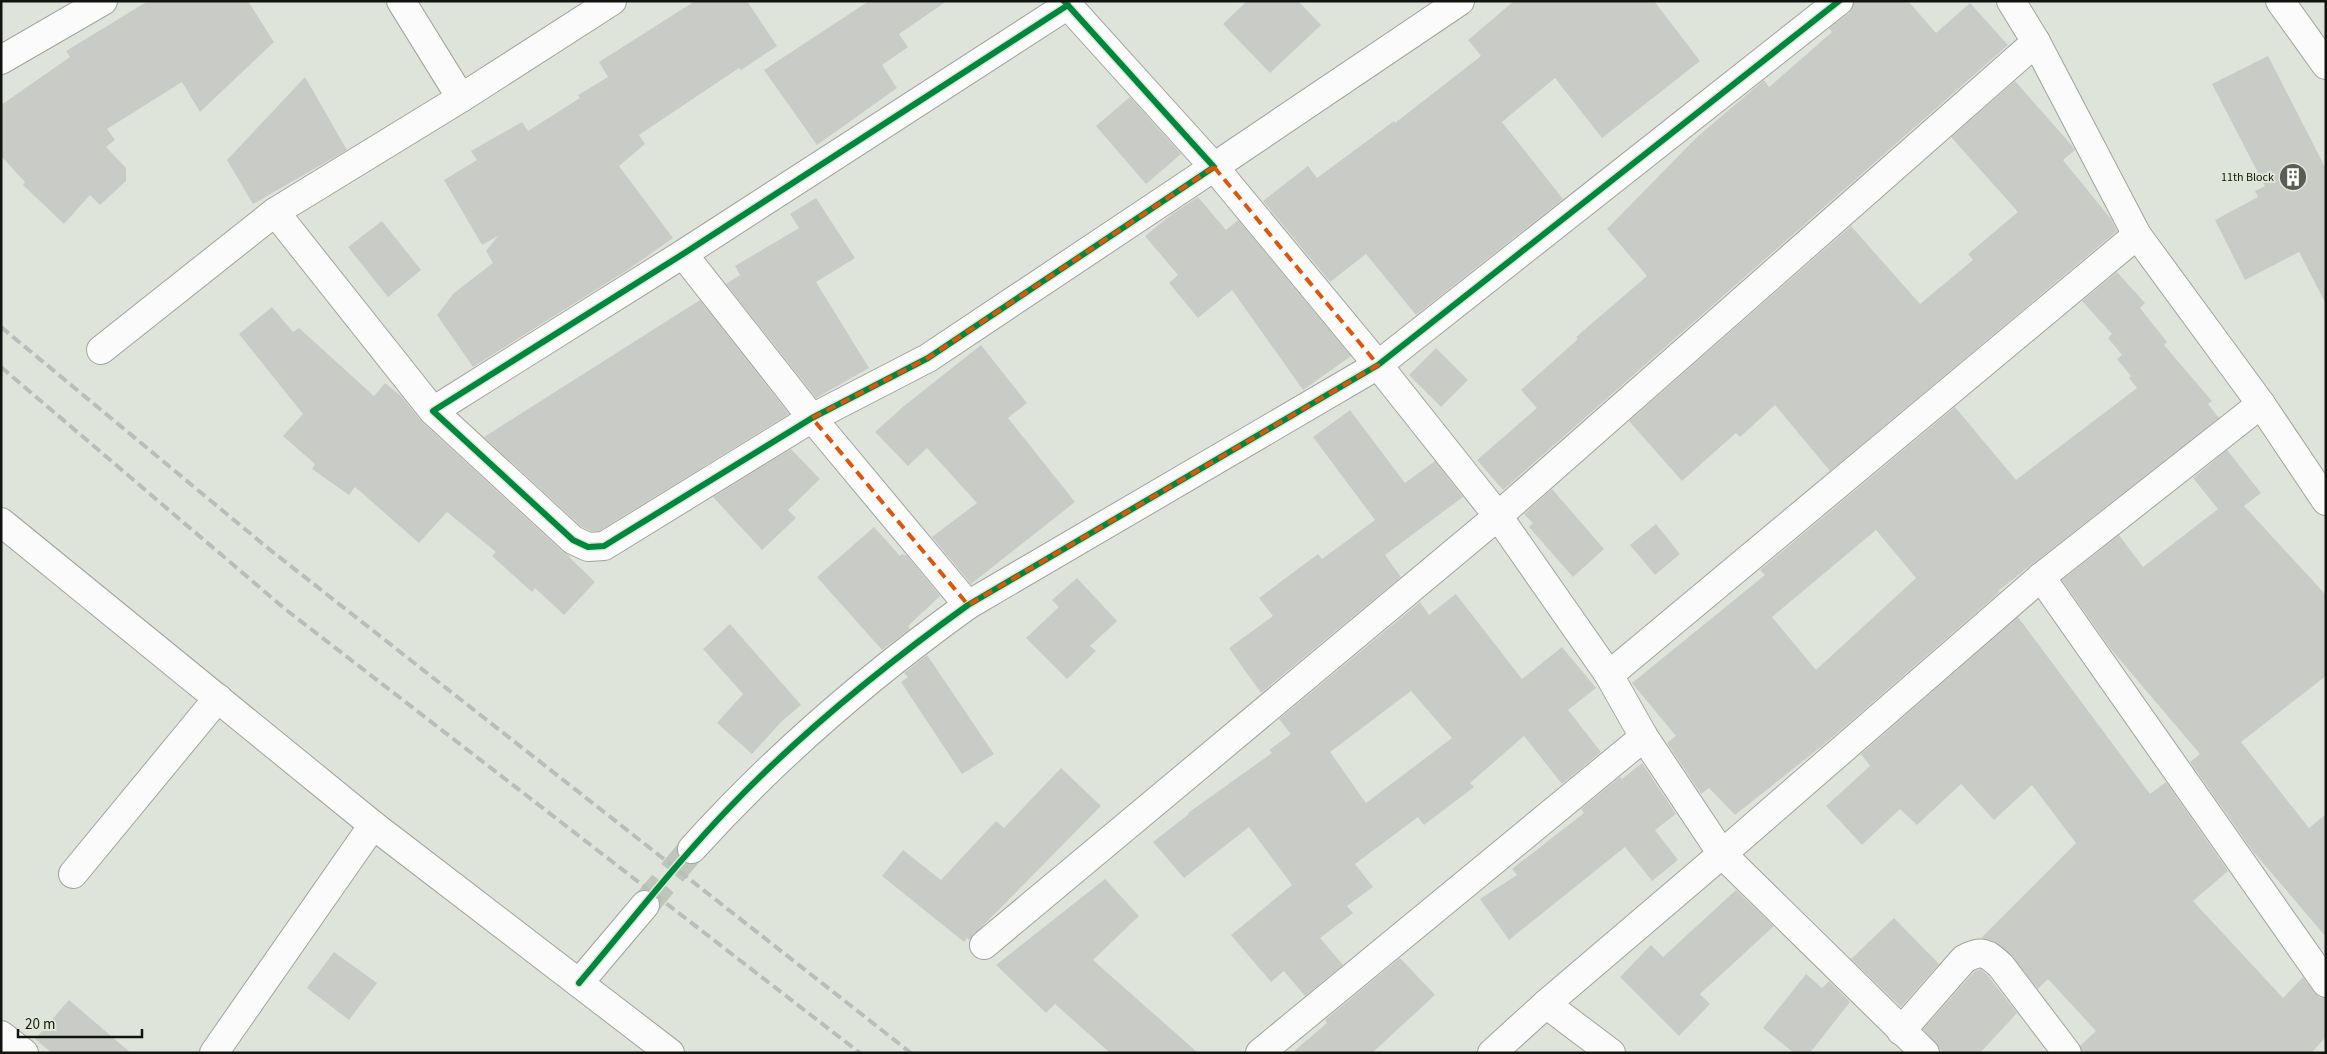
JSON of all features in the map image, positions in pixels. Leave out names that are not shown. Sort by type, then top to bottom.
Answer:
[{"type":"street","points":[[1,60],[103,1]]},
{"type":"street","points":[[401,1],[461,98]]},
{"type":"street","points":[[101,350],[275,212],[461,98],[612,1]]},
{"type":"street","points":[[275,212],[433,411],[573,540],[588,547],[604,546],[812,418],[928,358],[1460,1]]},
{"type":"street","points":[[692,849],[729,808],[794,745],[924,637],[968,605],[1378,365],[1839,1]]},
{"type":"street","points":[[2011,1],[2036,42],[2137,235],[2261,404],[2326,501]]},
{"type":"street","points":[[2280,1],[2326,65]]},
{"type":"street","points":[[433,411],[683,254],[1066,3],[1214,167],[1378,365],[1498,516],[1609,675],[1644,737],[1722,854],[1925,1053]]},
{"type":"street","points":[[984,945],[1498,516],[2036,42]]},
{"type":"street","points":[[1609,675],[2137,235]]},
{"type":"street","points":[[683,254],[812,418],[968,605]]},
{"type":"street","points":[[1492,1053],[1546,1004],[2041,577],[2261,404]]},
{"type":"street","points":[[1,522],[373,825],[670,1053]]},
{"type":"street","points":[[2041,577],[2326,983]]},
{"type":"street","points":[[73,874],[218,698]]},
{"type":"street","points":[[1260,1053],[1644,737]]},
{"type":"street","points":[[214,1053],[373,825]]},
{"type":"street","points":[[579,983],[645,906]]},
{"type":"street","points":[[1901,1031],[1964,959],[1976,953],[1989,955],[2001,966],[2067,1053]]},
{"type":"street","points":[[1546,1004],[1611,1053]]},
{"type":"street","points":[[1,1035],[24,1053]]},
{"type":"highlighted area","points":[[1214,167],[1378,365],[968,605],[812,418],[928,358]]},
{"type":"building","points":[[148,1],[248,1],[274,42],[200,112],[182,82],[107,129],[115,140],[106,147],[126,168],[126,181],[100,205],[90,195],[64,224],[23,185],[25,182],[1,156],[1,105],[70,57],[66,51]]},
{"type":"building","points":[[695,1],[747,1],[777,46],[741,70],[739,68],[639,135],[645,144],[619,166],[673,238],[629,269],[473,367],[437,315],[454,293],[493,263],[486,251],[498,236],[482,245],[444,180],[477,160],[471,151],[522,122],[528,131],[580,98],[578,95],[608,77],[599,62]]},
{"type":"building","points":[[869,1],[947,1],[899,34],[908,47],[882,65],[897,88],[817,145],[764,70]]},
{"type":"building","points":[[1247,1],[1298,1],[1321,25],[1270,73],[1223,24]]},
{"type":"building","points":[[1514,1],[1654,1],[1700,61],[1602,138],[1555,78],[1502,122],[1563,199],[1416,315],[1366,254],[1330,282],[1263,201],[1308,166],[1317,178],[1394,121],[1395,123],[1481,56],[1468,40]]},
{"type":"building","points":[[1854,1],[1908,1],[1936,33],[1970,3],[2008,45],[1503,490],[1477,460],[1537,408],[1521,390],[1578,339],[1576,337],[1647,276],[1607,229],[1696,138],[1764,80],[1769,87],[1832,32],[1829,28],[1849,13]]},
{"type":"building","name":"11th Block","points":[[2268,56],[2326,169],[2326,304],[2299,252],[2245,280],[2215,220],[2258,197],[2255,191],[2265,186],[2212,84]]},
{"type":"building","points":[[305,77],[347,150],[253,204],[227,160]]},
{"type":"building","points":[[2015,81],[2074,148],[2075,150],[2063,160],[2111,219],[2117,231],[1830,471],[1775,405],[1740,437],[1736,433],[1682,481],[1629,421],[1851,226],[1920,304],[1973,260],[1968,254],[2018,212],[1951,137]]},
{"type":"building","points":[[1130,97],[1181,154],[1146,184],[1096,126]]},
{"type":"building","points":[[1198,197],[1226,230],[1238,220],[1351,356],[1303,390],[1232,290],[1198,318],[1169,283],[1178,275],[1145,236],[1172,214]]},
{"type":"building","points":[[816,198],[855,258],[816,282],[869,368],[816,398],[726,284],[740,275],[735,266],[799,228],[790,214]]},
{"type":"building","points":[[382,221],[421,270],[388,297],[348,247]]},
{"type":"building","points":[[2117,272],[2145,303],[2140,308],[2167,342],[2164,345],[2212,401],[2208,404],[2219,418],[1998,591],[2000,592],[1828,741],[1735,815],[1709,788],[1701,794],[1667,743],[1676,736],[1632,683],[1765,575],[1760,570],[1955,407],[2016,480],[2137,388],[2129,378],[2131,376],[2117,359],[2122,355],[2108,338],[2112,334],[2082,301]],"holes":[[[1876,530],[1916,578],[1816,670],[1772,617]]]},
{"type":"building","points":[[700,300],[789,414],[599,531],[591,531],[582,527],[484,437]]},
{"type":"building","points":[[272,307],[293,332],[299,328],[374,396],[385,383],[401,396],[422,422],[562,551],[570,556],[595,582],[564,615],[535,588],[532,592],[492,556],[496,552],[447,512],[419,543],[355,487],[349,495],[312,469],[315,464],[283,436],[303,414],[239,334]]},
{"type":"building","points":[[981,345],[1027,403],[1008,418],[1075,502],[971,584],[932,537],[977,503],[927,448],[908,466],[875,432],[904,406]]},
{"type":"building","points":[[1436,348],[1468,380],[1441,407],[1409,375]]},
{"type":"building","points":[[1350,410],[1405,483],[1435,461],[1463,497],[1385,555],[1401,577],[1261,693],[1229,648],[1273,616],[1259,598],[1318,554],[1322,559],[1375,520],[1313,437]]},
{"type":"building","points":[[791,449],[820,479],[788,510],[796,518],[762,550],[713,497]]},
{"type":"building","points":[[2227,450],[2261,493],[2244,506],[2326,595],[2326,676],[2241,742],[2309,828],[2326,814],[2326,937],[2252,850],[2190,762],[2200,754],[2110,648],[2062,580],[2119,535],[2143,567],[2218,509],[2193,478]]},
{"type":"building","points":[[1552,489],[1604,549],[1573,577],[1529,527],[1533,523],[1524,514]]},
{"type":"building","points":[[1656,524],[1680,554],[1655,575],[1630,545]]},
{"type":"building","points":[[874,527],[900,556],[902,554],[907,556],[940,596],[908,626],[910,629],[882,650],[817,577]]},
{"type":"building","points":[[1077,578],[1117,621],[1090,646],[1096,651],[1067,679],[1026,638],[1059,607],[1052,600]]},
{"type":"building","points":[[1456,594],[1522,679],[1562,647],[1596,688],[1568,710],[1601,752],[1562,784],[1524,736],[1470,783],[1474,787],[1424,825],[1418,817],[1355,864],[1373,887],[1347,906],[1353,913],[1320,938],[1343,965],[1305,996],[1284,971],[1271,982],[1231,935],[1292,885],[1249,827],[1184,878],[1153,842],[1188,813],[1272,753],[1269,750],[1291,734],[1279,719],[1420,602],[1429,615]],"holes":[[[1411,691],[1452,738],[1366,803],[1330,752]]]},
{"type":"building","points":[[2018,617],[2150,794],[2166,782],[2228,871],[2193,901],[2283,998],[2303,977],[2319,997],[2326,998],[2326,1037],[2311,1053],[2082,1053],[2080,1046],[2096,1031],[2048,979],[2038,989],[2006,950],[1993,941],[1981,938],[2076,843],[2032,785],[1994,820],[1961,784],[1917,825],[1900,809],[1862,845],[1826,806],[1870,766],[1861,754]]},
{"type":"building","points":[[730,624],[801,705],[781,722],[752,754],[717,723],[743,694],[703,649]]},
{"type":"building","points":[[927,655],[994,754],[962,774],[901,682],[908,677],[904,673]]},
{"type":"building","points":[[1642,763],[1676,814],[1655,830],[1678,860],[1652,881],[1625,847],[1509,940],[1480,899],[1517,875],[1512,869],[1584,813],[1581,809],[1620,777],[1622,779]]},
{"type":"building","points":[[1061,768],[1101,806],[969,940],[967,938],[964,942],[882,876],[903,850],[941,880],[996,821],[1004,828]]},
{"type":"building","points":[[1105,879],[1139,916],[1093,960],[1198,1053],[1110,1053],[1055,1004],[1046,1013],[996,965]]},
{"type":"building","points":[[1736,890],[1774,926],[1700,994],[1710,1004],[1679,1036],[1620,977],[1651,945],[1663,957]]},
{"type":"building","points":[[1894,918],[1939,964],[1901,1007],[1851,959]]},
{"type":"building","points":[[334,952],[377,983],[349,1020],[307,988]]},
{"type":"building","points":[[1400,958],[1435,995],[1372,1053],[1292,1053],[1327,1023],[1325,1020]]},
{"type":"building","points":[[1981,969],[2017,1013],[1980,1053],[1943,1053],[1923,1029],[1974,972]]},
{"type":"building","points":[[1806,974],[1822,988],[1829,981],[1850,1002],[1810,1053],[1794,1053],[1763,1028]]},
{"type":"building","points":[[69,1000],[131,1053],[52,1053],[35,1039]]},
{"type":"tunnel","points":[[645,905],[692,849]]},
{"type":"railway","points":[[1,327],[269,549],[911,1053]]},
{"type":"railway","points":[[1,367],[285,609],[860,1053]]},
{"type":"cycle path","points":[[1064,1],[1214,167],[928,358],[812,418],[604,546],[588,547],[573,540],[433,411],[683,254],[1068,5]]},
{"type":"cycle path","points":[[579,983],[671,872],[729,808],[814,727],[906,651],[968,605],[1378,365],[1839,1]]},
{"type":"place","name":"11th Block","points":[[2293,177]]}]
